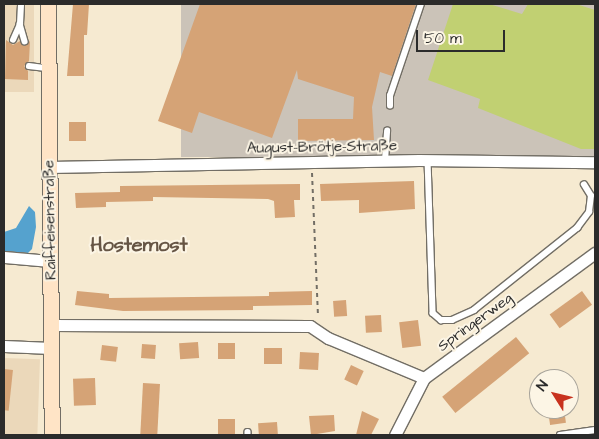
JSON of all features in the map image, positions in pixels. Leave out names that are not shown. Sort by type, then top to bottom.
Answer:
[{"type":"street","name":"Raiffeisenstraße","points":[[48,4],[52,435]]},
{"type":"street","name":"August-Brötje-Straße","points":[[49,167],[428,160],[595,162]]},
{"type":"street","name":"Springerweg","points":[[395,435],[424,378],[595,253]]},
{"type":"street","points":[[4,256],[50,261]]},
{"type":"street","points":[[51,325],[310,326],[328,338],[424,378]]},
{"type":"street","points":[[4,346],[51,348]]},
{"type":"lane","points":[[21,4],[20,24],[25,41]]},
{"type":"lane","points":[[390,106],[390,96],[422,4]]},
{"type":"lane","points":[[13,40],[20,24]]},
{"type":"lane","points":[[29,66],[49,68]]},
{"type":"lane","points":[[385,161],[387,131]]},
{"type":"lane","points":[[428,160],[433,313],[441,320],[452,320],[474,310],[577,228],[589,212],[591,196],[584,185]]},
{"type":"lane","points":[[560,435],[595,430]]},
{"type":"path","points":[[310,326],[320,315],[312,162]]},
{"type":"shaded area","points":[[4,4],[34,4],[34,92],[4,92]]},
{"type":"shaded area","points":[[181,4],[595,4],[595,157],[181,157]]},
{"type":"shaded area","points":[[4,358],[40,359],[37,435],[4,435]]},
{"type":"green space","points":[[453,4],[489,4],[522,14],[528,4],[576,4],[595,10],[595,149],[581,149],[478,108],[480,99],[428,80]]},
{"type":"water","points":[[29,206],[35,212],[36,227],[32,249],[28,253],[4,251],[4,232],[16,228]]},
{"type":"building","points":[[73,4],[89,4],[87,35],[84,35],[84,76],[67,76]]},
{"type":"building","points":[[200,4],[416,4],[392,76],[380,72],[372,107],[374,140],[298,141],[298,119],[353,119],[354,97],[298,79],[297,70],[272,138],[199,112],[192,133],[158,121]]},
{"type":"building","points":[[6,40],[13,45],[20,41],[24,46],[30,41],[29,61],[24,66],[28,71],[28,80],[5,79]]},
{"type":"building","points":[[69,122],[86,122],[86,141],[69,141]]},
{"type":"building","points":[[414,181],[415,209],[359,213],[359,200],[321,201],[320,184]]},
{"type":"building","points":[[300,184],[300,200],[294,200],[295,217],[275,218],[274,201],[268,199],[153,197],[153,201],[106,202],[106,207],[76,208],[75,193],[120,192],[120,186]]},
{"type":"building","points":[[77,291],[109,294],[109,298],[269,296],[269,292],[312,291],[312,305],[253,306],[253,310],[123,311],[75,305]]},
{"type":"building","points":[[582,291],[592,305],[560,328],[550,315]]},
{"type":"building","points":[[346,300],[347,316],[334,317],[333,301]]},
{"type":"building","points":[[381,315],[382,332],[366,333],[365,316]]},
{"type":"building","points":[[418,320],[421,346],[402,348],[399,322]]},
{"type":"building","points":[[516,337],[529,353],[455,413],[442,397]]},
{"type":"building","points":[[198,342],[199,358],[180,359],[179,343]]},
{"type":"building","points":[[218,343],[235,343],[235,359],[218,359]]},
{"type":"building","points":[[142,344],[156,345],[155,359],[141,358]]},
{"type":"building","points":[[102,345],[118,347],[116,362],[100,360]]},
{"type":"building","points":[[264,348],[282,348],[282,364],[264,364]]},
{"type":"building","points":[[300,352],[319,353],[318,370],[299,369]]},
{"type":"building","points":[[351,365],[364,371],[357,385],[344,380]]},
{"type":"building","points":[[4,369],[13,370],[9,411],[4,410]]},
{"type":"building","points":[[95,378],[96,405],[74,406],[73,379]]},
{"type":"building","points":[[143,383],[160,384],[157,435],[140,435]]},
{"type":"building","points":[[362,411],[379,419],[371,435],[356,435]]},
{"type":"building","points":[[334,415],[335,431],[311,435],[309,416]]},
{"type":"building","points":[[218,419],[235,419],[235,435],[218,435]]},
{"type":"building","points":[[549,419],[565,419],[566,423],[550,425]]},
{"type":"building","points":[[277,422],[278,435],[259,435],[258,423]]},
{"type":"district","name":"Hostemost","points":[[139,245]]}]
